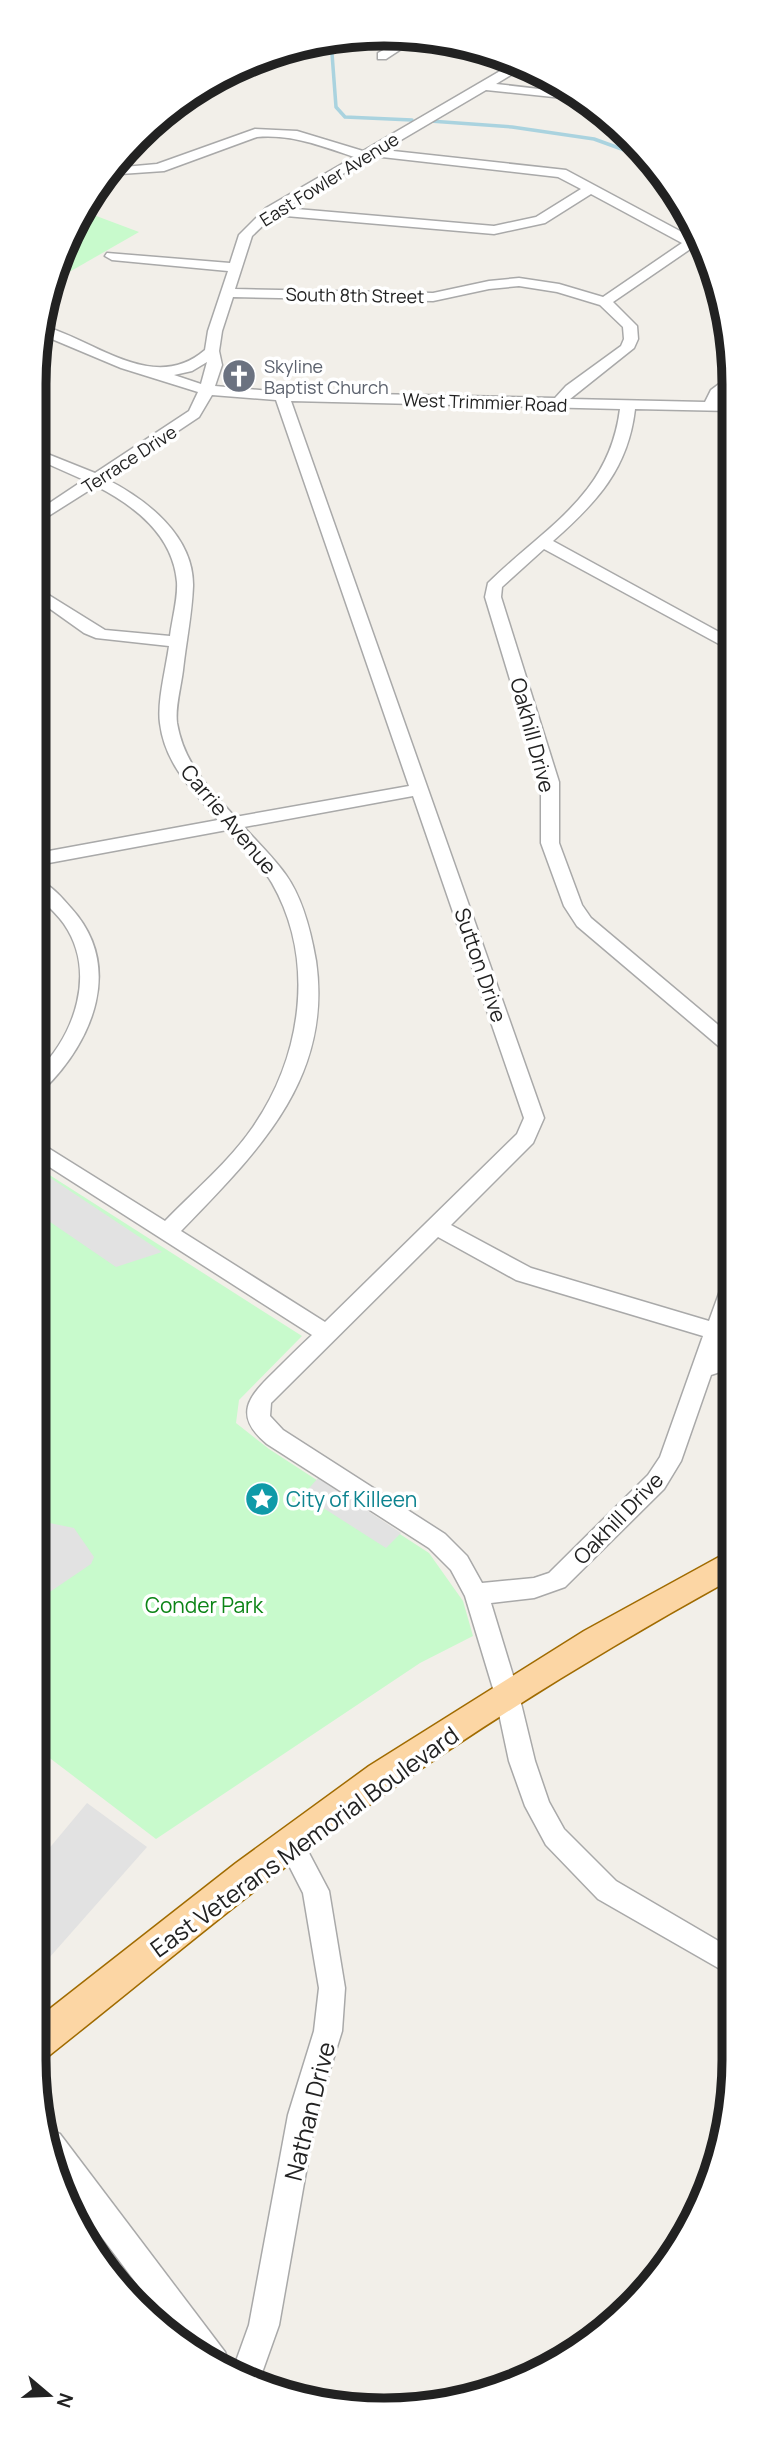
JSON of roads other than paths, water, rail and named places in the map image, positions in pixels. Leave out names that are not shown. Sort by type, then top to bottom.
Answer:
[{"type":"main road","name":"East Veterans Memorial Boulevard","points":[[46,2035],[380,1778],[507,1695],[646,1610],[722,1568]]},
{"type":"street","points":[[382,56],[399,46]]},
{"type":"street","name":"East Fowler Avenue","points":[[206,390],[215,365],[212,351],[215,331],[246,235],[271,211],[511,70]]},
{"type":"street","points":[[485,86],[558,95]]},
{"type":"street","points":[[121,171],[159,168],[255,134],[269,131],[295,133],[368,154],[552,171],[688,235]]},
{"type":"street","points":[[271,211],[494,230],[540,220],[592,188]]},
{"type":"street","points":[[558,404],[571,389],[627,348],[631,339],[630,326],[605,302],[691,242]]},
{"type":"street","points":[[112,256],[236,268]]},
{"type":"street","name":"South 8th Street","points":[[228,293],[411,298],[433,297],[489,285],[519,282],[559,288],[605,302]]},
{"type":"street","name":"West Trimmier Road","points":[[49,333],[150,374],[206,390],[282,396],[722,407]]},
{"type":"street","points":[[150,374],[187,369],[212,351]]},
{"type":"street","points":[[711,407],[716,393],[722,387]]},
{"type":"street","name":"Terrace Drive","points":[[46,513],[184,423],[194,414],[206,390]]},
{"type":"street","name":"Sutton Drive","points":[[282,396],[534,1118],[526,1138],[261,1399],[256,1413],[260,1425],[275,1437],[438,1541],[459,1563],[475,1594]]},
{"type":"street","name":"Oakhill Drive","points":[[628,405],[624,440],[611,467],[590,496],[494,586],[493,597],[550,782],[550,843],[573,906],[584,922],[722,1038]]},
{"type":"street","name":"Carrie Avenue","points":[[46,458],[96,481],[146,510],[159,522],[178,551],[185,568],[185,584],[168,721],[178,758],[186,772],[272,869],[290,898],[307,953],[311,983],[308,1017],[301,1048],[284,1090],[260,1132],[166,1233]]},
{"type":"street","points":[[544,542],[722,641]]},
{"type":"street","points":[[46,599],[90,630],[102,635],[179,642]]},
{"type":"street","points":[[46,858],[421,789]]},
{"type":"street","points":[[46,895],[75,924],[87,951],[91,984],[83,1023],[66,1051],[46,1074]]},
{"type":"street","points":[[46,1155],[328,1335]]},
{"type":"street","points":[[437,1227],[524,1274],[717,1332]]},
{"type":"street","name":"Oakhill Drive","points":[[475,1594],[534,1588],[557,1580],[656,1482],[670,1461],[722,1316]]},
{"type":"street","points":[[704,1369],[722,1363]]},
{"type":"street","points":[[475,1594],[507,1695],[522,1761],[538,1806],[555,1837],[607,1890],[722,1957]]},
{"type":"street","name":"Nathan Drive","points":[[247,2370],[264,2325],[302,2115],[328,2031],[332,1988],[327,1944],[316,1891],[291,1844]]},
{"type":"street","points":[[59,2157],[200,2345]]},
{"type":"waterway","points":[[332,49],[336,107],[345,117],[412,120]]},
{"type":"waterway","points":[[430,121],[512,127],[594,139],[630,152]]},
{"type":"place","name":"Skyline Baptist Church","points":[[239,376]]},
{"type":"place","name":"City of Killeen","points":[[262,1499]]},
{"type":"park label","name":"Conder Park","points":[[204,1605]]}]
